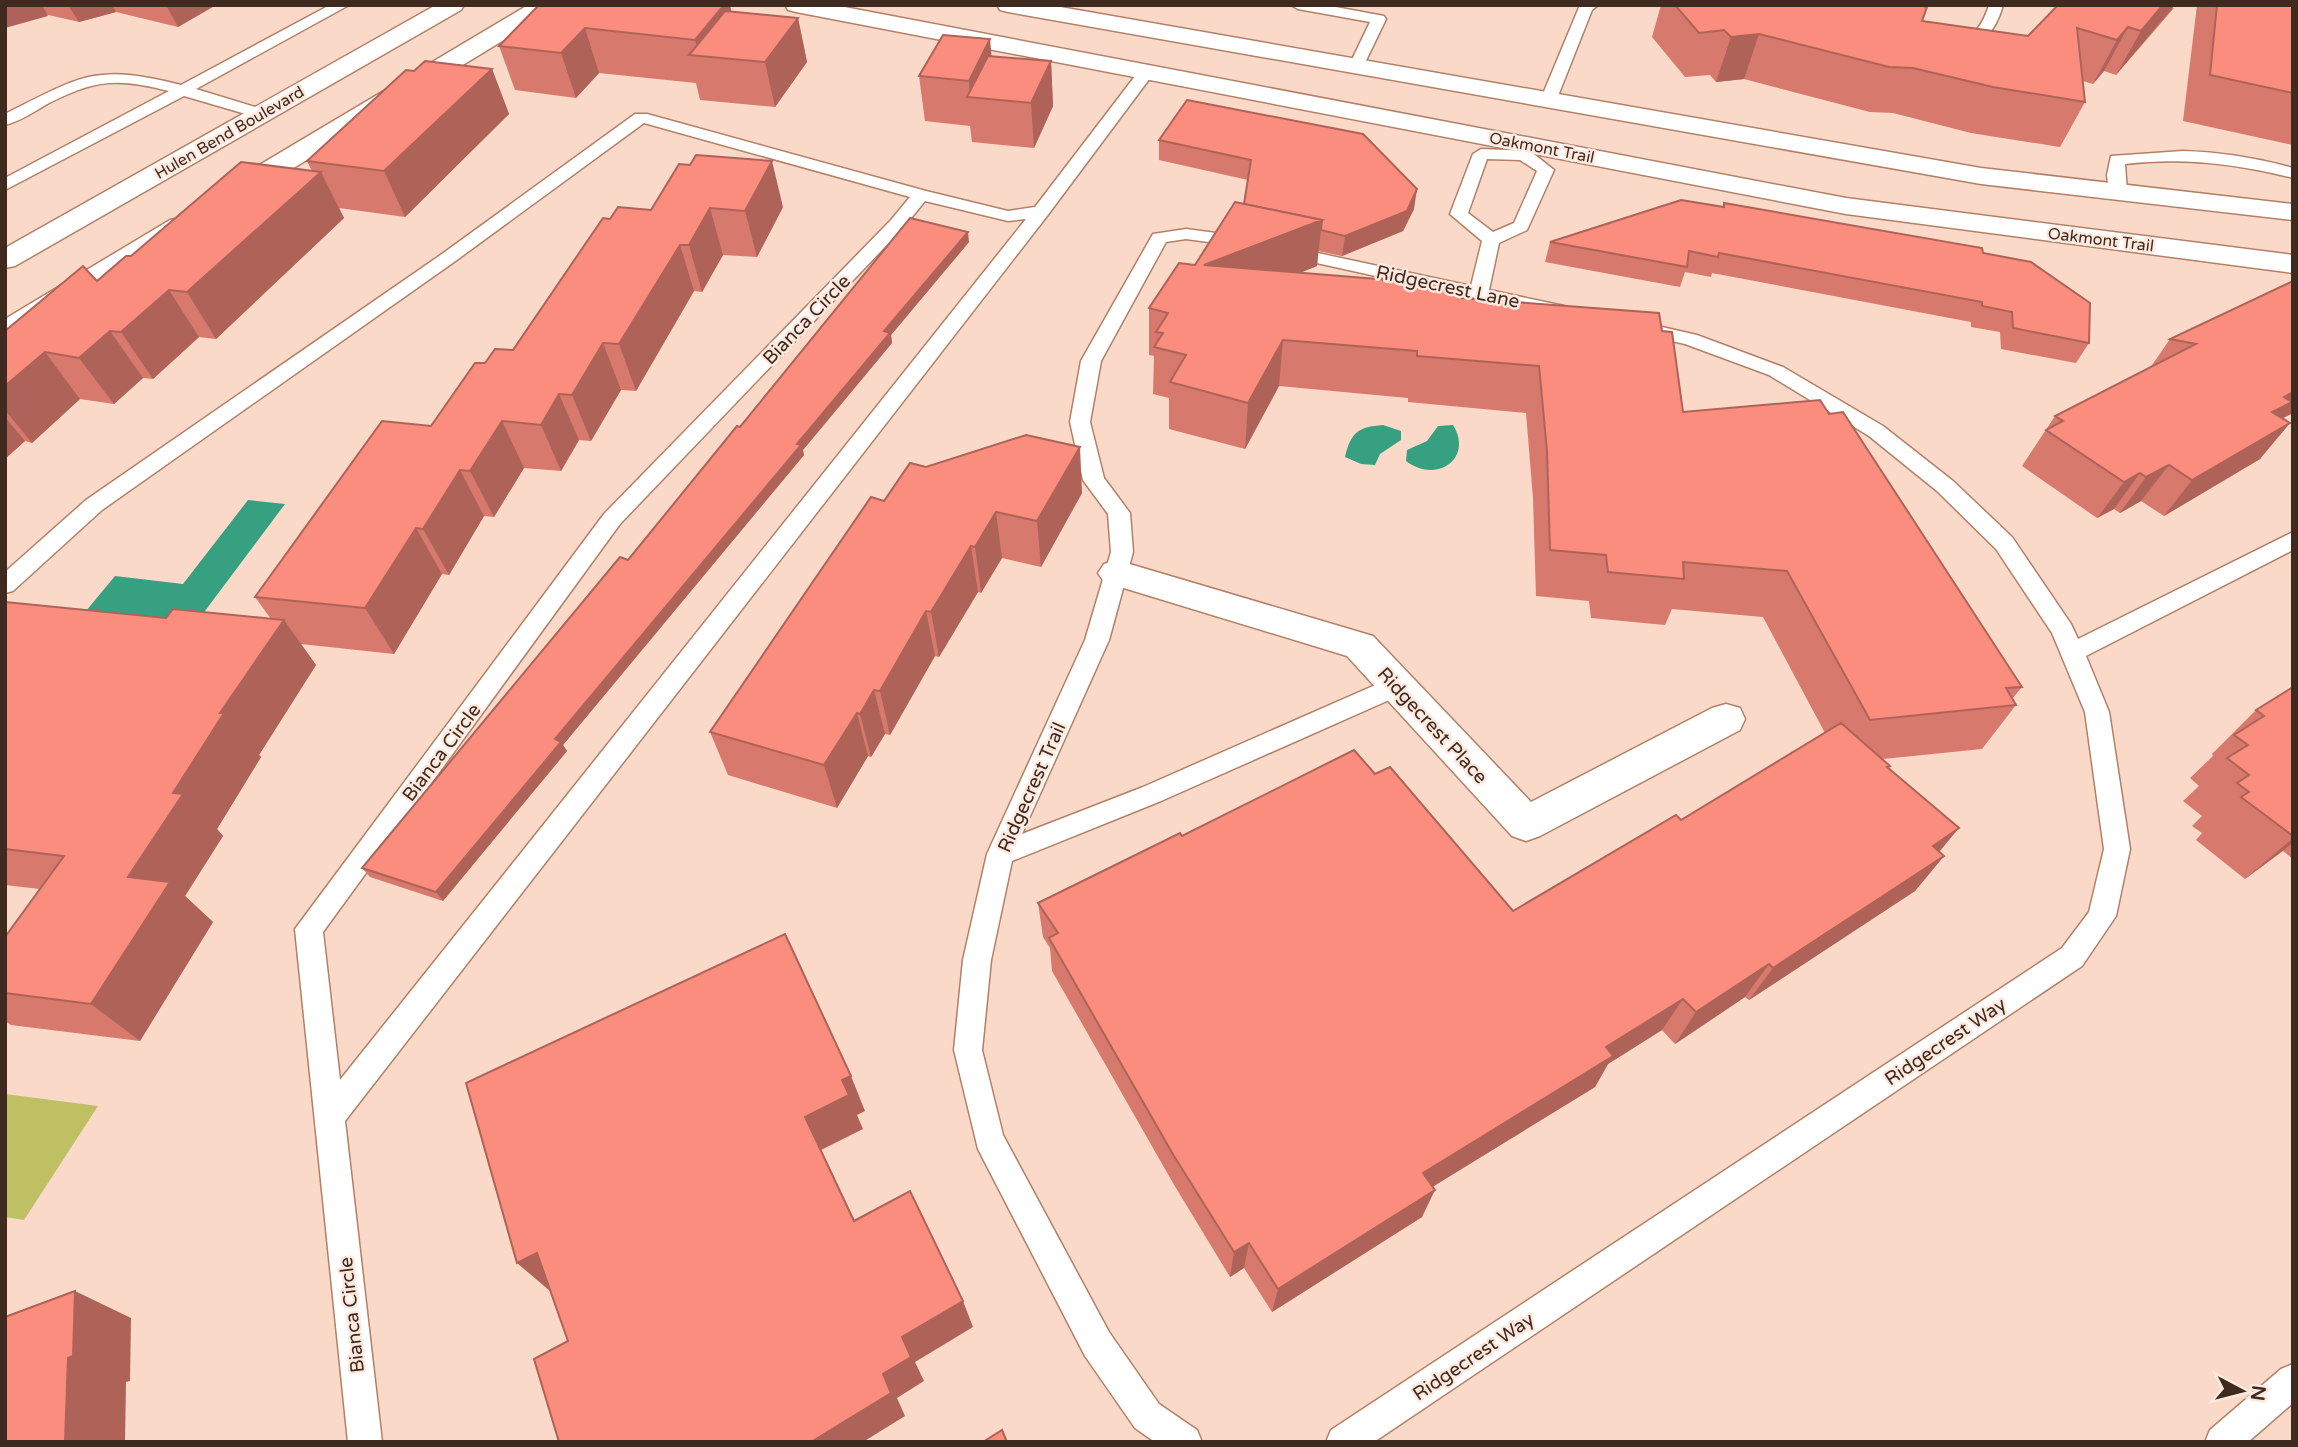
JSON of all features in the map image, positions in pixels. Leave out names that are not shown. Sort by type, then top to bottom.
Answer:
[{"type":"street","name":"Hulen Bend Boulevard","points":[[5,260],[453,5]]},
{"type":"street","points":[[5,332],[545,5]]},
{"type":"street","name":"Oakmont Trail","points":[[796,5],[1528,149],[1846,206],[2293,264]]},
{"type":"street","points":[[1009,5],[1981,176],[2293,212]]},
{"type":"street","points":[[1528,149],[1548,101]]},
{"type":"street","name":"Ridgecrest Place","points":[[1116,573],[1360,646],[1526,824],[1726,719]]},
{"type":"lane","points":[[5,185],[342,5]]},
{"type":"lane","points":[[1298,5],[1383,12],[1356,68]]},
{"type":"lane","points":[[1548,101],[1586,7],[1591,5]]},
{"type":"lane","points":[[1945,45],[1964,45],[1982,35],[1996,5]]},
{"type":"lane","points":[[329,1118],[1041,212],[1145,74]]},
{"type":"lane","points":[[5,120],[85,81],[101,77],[139,79],[262,114]]},
{"type":"lane","points":[[5,585],[94,505],[448,258],[641,117],[921,195],[1008,216],[1041,212]]},
{"type":"lane","points":[[1528,149],[1546,170],[1521,226],[1491,240],[1459,214],[1480,154],[1528,149]]},
{"type":"lane","points":[[2118,192],[2115,175],[2117,160],[2141,156],[2217,158],[2293,173]]},
{"type":"lane","name":"Bianca Circle","points":[[365,1442],[309,929],[612,519],[897,224],[921,195]]},
{"type":"lane","name":"Ridgecrest Lane","points":[[1159,238],[1186,234],[1242,242],[1571,313]]},
{"type":"lane","name":"Ridgecrest Trail","points":[[1159,238],[1091,361],[1080,422],[1094,480],[1119,513],[1122,552],[1097,640],[1000,854],[977,960],[968,1050],[989,1139],[1097,1344],[1147,1416],[1185,1442]]},
{"type":"lane","points":[[1479,293],[1491,240]]},
{"type":"lane","points":[[1624,325],[1690,339],[1776,371],[1876,431],[1945,486],[2004,543],[2063,630],[2072,653],[2293,540]]},
{"type":"lane","name":"Ridgecrest Way","points":[[1343,1442],[2072,957],[2102,916],[2117,849],[2097,712],[2072,653]]},
{"type":"lane","points":[[1000,854],[1152,794],[1397,686]]},
{"type":"lane","points":[[2222,1442],[2293,1381]]},
{"type":"shaded area","points":[[1383,425],[1401,431],[1401,440],[1380,454],[1375,465],[1361,464],[1345,457],[1357,432],[1367,427]]},
{"type":"shaded area","points":[[1453,425],[1459,448],[1449,464],[1440,469],[1429,470],[1406,461],[1407,450],[1427,441],[1438,426]]},
{"type":"shaded area","points":[[248,500],[285,504],[187,635],[76,623],[115,576],[183,584]]},
{"type":"shaded area","points":[[5,1094],[98,1106],[24,1220],[5,1217]]},
{"type":"building","points":[[539,5],[724,5],[695,40],[585,28],[561,53],[499,46]]},
{"type":"building","points":[[1675,5],[1918,5],[1927,7],[1922,21],[2028,36],[2058,5],[2163,5],[2141,31],[2128,27],[2117,40],[2077,28],[2085,102],[1993,87],[1913,68],[1889,67],[1759,34],[1731,37],[1724,30],[1699,33]]},
{"type":"building","points":[[2217,5],[2293,5],[2293,93],[2210,75]]},
{"type":"building","points":[[725,11],[798,18],[765,62],[689,55]]},
{"type":"building","points":[[943,35],[990,39],[969,81],[919,76]]},
{"type":"building","points":[[988,56],[1051,61],[1031,103],[967,97]]},
{"type":"building","points":[[425,61],[492,69],[384,171],[307,161],[406,70],[414,71]]},
{"type":"building","points":[[1187,100],[1363,134],[1417,189],[1407,211],[1345,236],[1321,230],[1322,220],[1244,204],[1251,160],[1159,140]]},
{"type":"building","points":[[696,155],[772,161],[745,211],[710,208],[689,245],[680,245],[619,344],[603,343],[572,395],[559,394],[541,425],[502,421],[470,471],[460,470],[423,529],[416,528],[365,608],[255,597],[382,421],[431,426],[475,363],[485,363],[495,349],[513,350],[603,218],[610,219],[618,207],[651,210],[679,164],[690,165]]},
{"type":"building","points":[[241,162],[321,172],[187,292],[169,290],[121,332],[110,331],[79,358],[45,352],[5,386],[5,331],[83,266],[97,281],[126,256],[131,256]]},
{"type":"building","points":[[1681,200],[1724,207],[1724,203],[1982,248],[1983,253],[2031,262],[2090,303],[2089,343],[2013,328],[2012,312],[1982,306],[1982,302],[1719,253],[1718,257],[1689,251],[1687,267],[1550,242]]},
{"type":"building","points":[[1235,202],[1322,220],[1204,265],[1463,286],[1462,298],[1659,313],[1662,331],[1672,332],[1683,412],[1820,400],[1829,414],[1843,412],[2022,687],[2006,688],[2016,705],[1870,720],[1787,571],[1683,562],[1684,579],[1608,572],[1606,555],[1550,550],[1547,451],[1539,366],[1417,356],[1417,351],[1283,340],[1248,403],[1170,382],[1186,355],[1154,347],[1163,333],[1156,332],[1168,313],[1149,308],[1179,263],[1195,265]]},
{"type":"building","points":[[910,218],[968,232],[884,331],[890,333],[797,444],[801,445],[555,739],[561,742],[436,892],[362,868],[620,557],[628,560]]},
{"type":"building","points":[[2293,281],[2293,392],[2284,397],[2292,402],[2272,412],[2290,423],[2192,480],[2169,465],[2146,477],[2140,473],[2124,482],[2046,430],[2063,421],[2055,416],[2196,344],[2170,339]]},
{"type":"building","points":[[1026,435],[1080,447],[1037,521],[996,512],[975,547],[971,546],[931,612],[926,611],[880,691],[874,690],[824,765],[710,732],[871,497],[884,501],[910,463],[926,467]]},
{"type":"building","points":[[5,602],[166,618],[173,609],[284,620],[220,713],[224,713],[173,793],[183,794],[128,877],[170,882],[91,1004],[5,993],[5,937],[64,856],[5,849]]},
{"type":"building","points":[[2293,687],[2293,836],[2241,797],[2249,792],[2237,783],[2249,775],[2227,758],[2248,745],[2234,735],[2264,716],[2256,710]]},
{"type":"building","points":[[1841,723],[1890,766],[1887,767],[1959,828],[1933,846],[1944,856],[1773,968],[1769,964],[1696,1012],[1683,999],[1606,1047],[1613,1056],[1423,1173],[1435,1190],[1278,1289],[1249,1243],[1234,1252],[1174,1156],[1049,938],[1058,933],[1038,903],[1180,833],[1182,836],[1354,750],[1375,774],[1390,767],[1513,911],[1676,815],[1681,820]]},
{"type":"building","points":[[785,934],[851,1076],[842,1080],[849,1095],[805,1117],[854,1221],[910,1191],[963,1301],[902,1337],[911,1357],[883,1374],[891,1393],[811,1442],[559,1442],[534,1359],[568,1341],[537,1253],[517,1263],[466,1083]]},
{"type":"building","points":[[75,1291],[73,1356],[68,1358],[65,1442],[5,1442],[5,1317]]},
{"type":"building","points":[[1002,1430],[1007,1442],[983,1442]]}]
